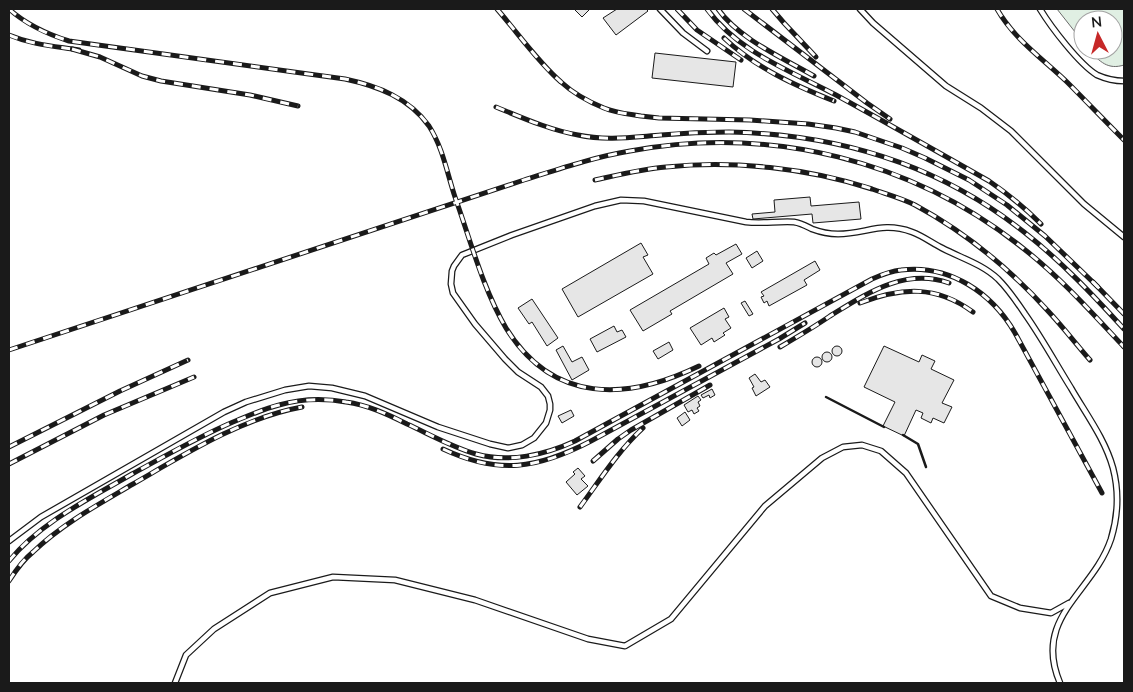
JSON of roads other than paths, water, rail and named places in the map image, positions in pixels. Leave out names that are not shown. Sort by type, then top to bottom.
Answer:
[{"type":"lane","points":[[660,9],[683,33],[707,51]]},
{"type":"lane","points":[[860,9],[873,23],[946,86],[981,108],[1010,131],[1084,204],[1124,237]]},
{"type":"lane","points":[[1040,9],[1063,40],[1089,69],[1110,80],[1124,81]]},
{"type":"lane","points":[[9,540],[41,517],[219,414],[246,402],[291,389],[309,386],[322,387],[365,396],[455,433],[500,447],[515,447],[528,442],[538,434],[546,423],[550,410],[548,396],[541,387],[512,366],[495,348],[465,310],[453,293],[452,288],[451,277],[454,266],[462,255],[495,241],[595,206],[621,200],[644,201],[746,222],[795,222],[820,232],[829,233],[848,233],[882,227],[899,228],[920,236],[941,248],[977,264],[997,278],[1009,291],[1036,330],[1110,458],[1117,488],[1115,522],[1111,539],[1105,552],[1056,626],[1053,660],[1060,683]]},
{"type":"lane","points":[[175,683],[186,655],[214,629],[270,593],[333,577],[394,580],[475,600],[588,639],[625,646],[671,619],[772,500],[822,458],[844,447],[862,445],[881,451],[906,473],[991,596],[1020,608],[1051,613],[1070,603]]},
{"type":"railway","points":[[9,9],[23,20],[69,41],[345,79],[369,85],[392,95],[421,116],[434,134],[490,297],[506,328],[525,353],[546,371],[569,383],[593,389],[645,386],[672,378],[699,366]]},
{"type":"railway","points":[[497,9],[552,74],[576,93],[598,106],[618,112],[659,118],[750,120],[808,124],[855,132],[902,148],[969,180],[1007,205],[1045,236],[1098,287]]},
{"type":"railway","points":[[677,9],[697,30],[741,60]]},
{"type":"railway","points":[[707,9],[720,24],[750,49],[989,181],[1016,201],[1041,224]]},
{"type":"railway","points":[[718,9],[727,20],[749,39],[814,76]]},
{"type":"railway","points":[[744,9],[890,119]]},
{"type":"railway","points":[[772,9],[816,57]]},
{"type":"railway","points":[[997,9],[1020,39],[1067,82],[1124,140]]},
{"type":"railway","points":[[9,35],[35,43],[79,50]]},
{"type":"railway","points":[[724,38],[762,67],[804,89],[834,101]]},
{"type":"railway","points":[[72,49],[100,57],[142,76],[161,81],[250,95],[298,106]]},
{"type":"railway","points":[[496,107],[547,127],[588,137],[620,138],[720,132],[769,134],[809,139],[885,157],[922,171],[957,188],[991,208],[1024,232],[1064,266],[1124,329]]},
{"type":"railway","points":[[9,350],[577,164],[630,151],[683,144],[735,143],[787,147],[838,157],[887,172],[935,192],[981,218],[1038,260],[1124,347]]},
{"type":"railway","points":[[595,180],[666,167],[744,165],[822,176],[899,198],[915,205],[952,227],[986,252],[1033,295],[1090,360]]},
{"type":"railway","points":[[9,561],[36,534],[66,512],[194,440],[267,408],[304,400],[346,402],[377,410],[449,444],[476,454],[501,458],[539,454],[575,441],[872,279],[901,270],[919,269],[953,277],[968,284],[994,305],[1015,333],[1102,493]]},
{"type":"railway","points":[[780,347],[858,299],[886,285],[917,278],[949,283]]},
{"type":"railway","points":[[1093,282],[1124,314]]},
{"type":"railway","points":[[860,303],[890,294],[918,291],[946,297],[973,312]]},
{"type":"railway","points":[[443,449],[482,463],[500,465],[535,463],[553,458],[591,441],[805,323]]},
{"type":"railway","points":[[9,447],[120,391],[188,360]]},
{"type":"railway","points":[[9,464],[104,415],[194,377]]},
{"type":"railway","points":[[593,461],[631,430],[710,385]]},
{"type":"railway","points":[[9,581],[29,555],[44,542],[68,523],[107,499],[214,438],[258,419],[302,407]]},
{"type":"railway","points":[[580,507],[617,456],[643,428]]}]
